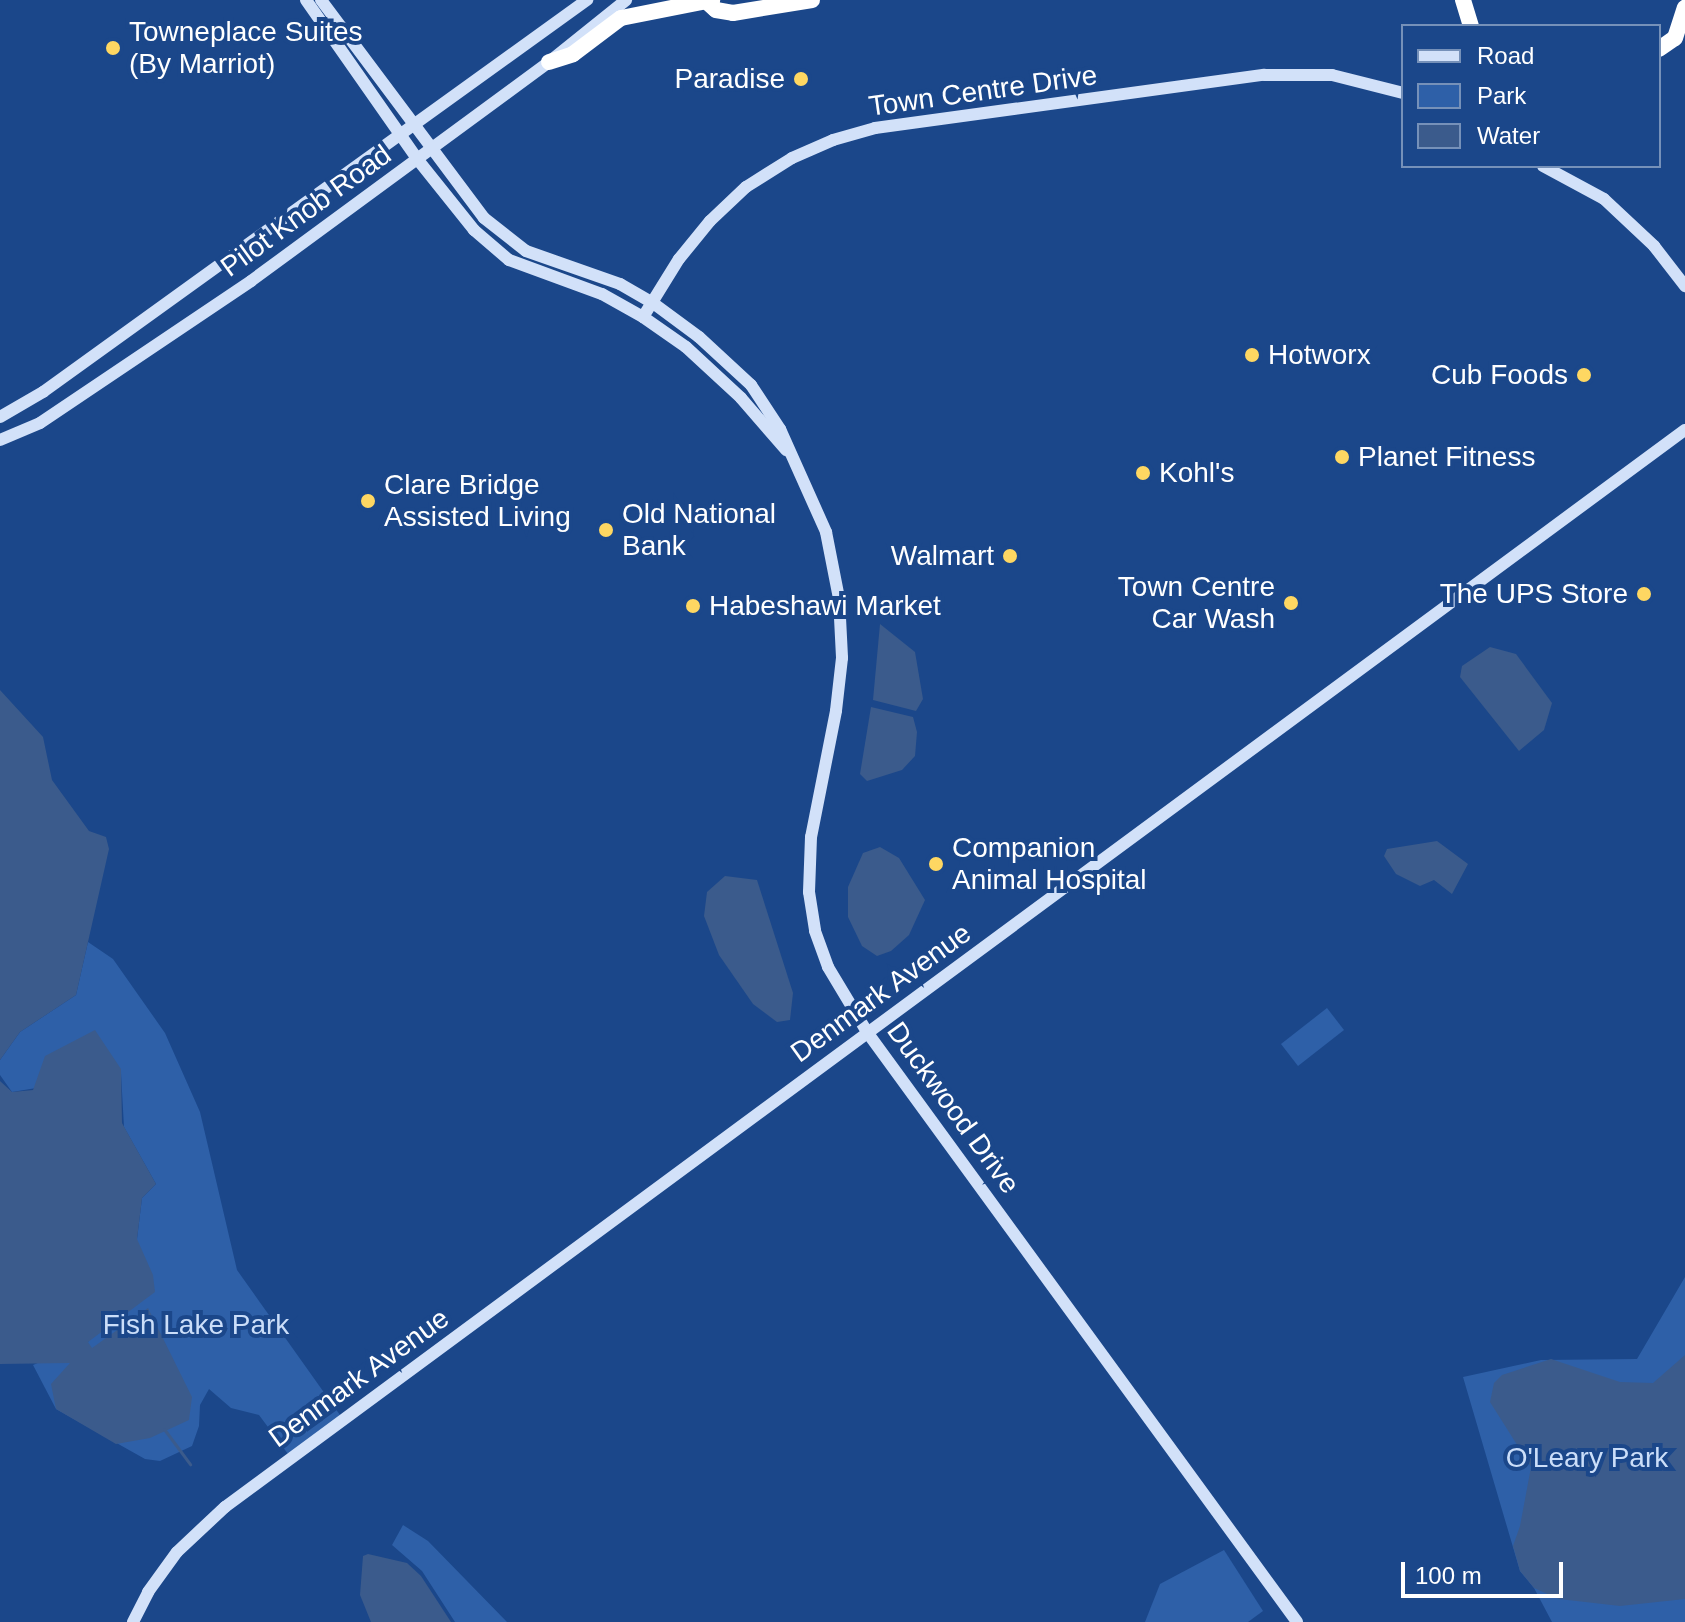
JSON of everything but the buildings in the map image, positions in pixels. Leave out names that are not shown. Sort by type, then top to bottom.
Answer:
[{"type":"highway","points":[[549,62],[573,54],[621,18],[702,1],[716,10],[733,13],[812,0]]},
{"type":"highway","points":[[1463,0],[1470,24]]},
{"type":"highway","points":[[1661,48],[1675,38],[1685,7],[1684,0]]},
{"type":"street","name":"Duckwood Drive","points":[[306,0],[418,160],[474,230],[509,260],[602,294],[643,317],[686,347],[727,384],[791,455]]},
{"type":"street","name":"Duckwood Drive","points":[[321,0],[484,218],[519,247],[620,284],[653,303],[699,337],[751,385],[780,429],[826,532],[839,598],[841,643],[836,711],[811,837],[809,892],[815,931],[828,967],[867,1032],[1297,1622]]},
{"type":"street","name":"Pilot Knob Road","points":[[0,417],[43,392],[587,0]]},
{"type":"street","name":"Pilot Knob Road","points":[[0,440],[40,423],[150,350],[418,160],[626,0]]},
{"type":"street","name":"Town Centre Drive","points":[[643,317],[679,259],[710,221],[746,187],[792,158],[833,140],[875,128],[1264,75],[1332,75],[1379,84],[1401,92]]},
{"type":"street","points":[[1547,168],[1604,199],[1654,246],[1685,286]]},
{"type":"street","name":"Denmark Avenue","points":[[133,1622],[148,1592],[177,1552],[225,1507],[1685,430]]},
{"type":"green space","name":"Fish Lake Park","points":[[88,942],[113,959],[165,1033],[200,1112],[237,1270],[340,1415],[291,1458],[259,1415],[231,1408],[209,1389],[200,1405],[199,1426],[192,1446],[160,1461],[145,1459],[56,1409],[33,1365],[88,1342],[137,1239],[142,1198],[156,1184],[124,1127],[121,1074],[12,1092],[0,1075],[0,1060],[20,1032],[76,995]]},
{"type":"green space","points":[[1327,1008],[1344,1030],[1298,1066],[1281,1044]]},
{"type":"green space","name":"O'Leary Park","points":[[1685,1277],[1685,1622],[1552,1622],[1534,1588],[1520,1571],[1463,1377],[1541,1360],[1637,1359]]},
{"type":"green space","points":[[403,1525],[428,1541],[507,1622],[455,1622],[422,1571],[392,1545]]},
{"type":"green space","points":[[1224,1550],[1263,1611],[1248,1622],[1145,1622],[1160,1584]]},
{"type":"water","points":[[880,624],[915,652],[923,699],[916,711],[873,700]]},
{"type":"water","points":[[1490,647],[1516,654],[1552,703],[1544,730],[1519,751],[1460,677],[1462,666]]},
{"type":"water","points":[[0,690],[43,737],[52,780],[89,831],[106,837],[109,849],[76,995],[20,1032],[0,1060]]},
{"type":"water","points":[[871,707],[913,717],[917,732],[915,756],[902,770],[867,781],[860,774]]},
{"type":"water","points":[[1437,841],[1468,864],[1452,894],[1434,880],[1420,886],[1396,874],[1384,856],[1387,849]]},
{"type":"water","points":[[880,847],[899,858],[925,900],[909,935],[891,951],[877,956],[862,946],[848,917],[848,887],[863,853]]},
{"type":"water","points":[[725,876],[757,880],[793,993],[790,1020],[777,1022],[753,1004],[719,955],[704,916],[707,892]]},
{"type":"water","points":[[95,1030],[121,1069],[122,1123],[156,1184],[142,1198],[137,1239],[153,1275],[155,1292],[88,1342],[92,1348],[148,1308],[192,1397],[189,1420],[150,1438],[116,1444],[56,1409],[51,1384],[70,1363],[0,1364],[0,1081],[12,1092],[33,1090],[45,1056]]},
{"type":"water","name":"O'Leary Park","points":[[1685,1355],[1685,1599],[1620,1606],[1559,1599],[1534,1588],[1520,1571],[1513,1546],[1531,1467],[1490,1402],[1494,1383],[1502,1375],[1551,1359],[1620,1382],[1653,1383]]},
{"type":"water","points":[[368,1554],[407,1563],[421,1576],[451,1622],[371,1622],[360,1595],[363,1556]]},
{"type":"waterway","points":[[164,1429],[190,1464]]},
{"type":"place","name":"Towneplace Suites (By Marriot)","points":[[113,48]]},
{"type":"place","name":"Paradise","points":[[801,79]]},
{"type":"place","name":"Hotworx","points":[[1252,355]]},
{"type":"place","name":"Cub Foods","points":[[1584,375]]},
{"type":"place","name":"Planet Fitness","points":[[1342,457]]},
{"type":"place","name":"Kohl's","points":[[1143,473]]},
{"type":"place","name":"Clare Bridge Assisted Living","points":[[368,501]]},
{"type":"place","name":"Old National Bank","points":[[606,530]]},
{"type":"place","name":"Walmart","points":[[1010,556]]},
{"type":"place","name":"The UPS Store","points":[[1644,594]]},
{"type":"place","name":"Town Centre Car Wash","points":[[1291,603]]},
{"type":"place","name":"Habeshawi Market","points":[[693,606]]},
{"type":"place","name":"Companion Animal Hospital","points":[[936,864]]}]
